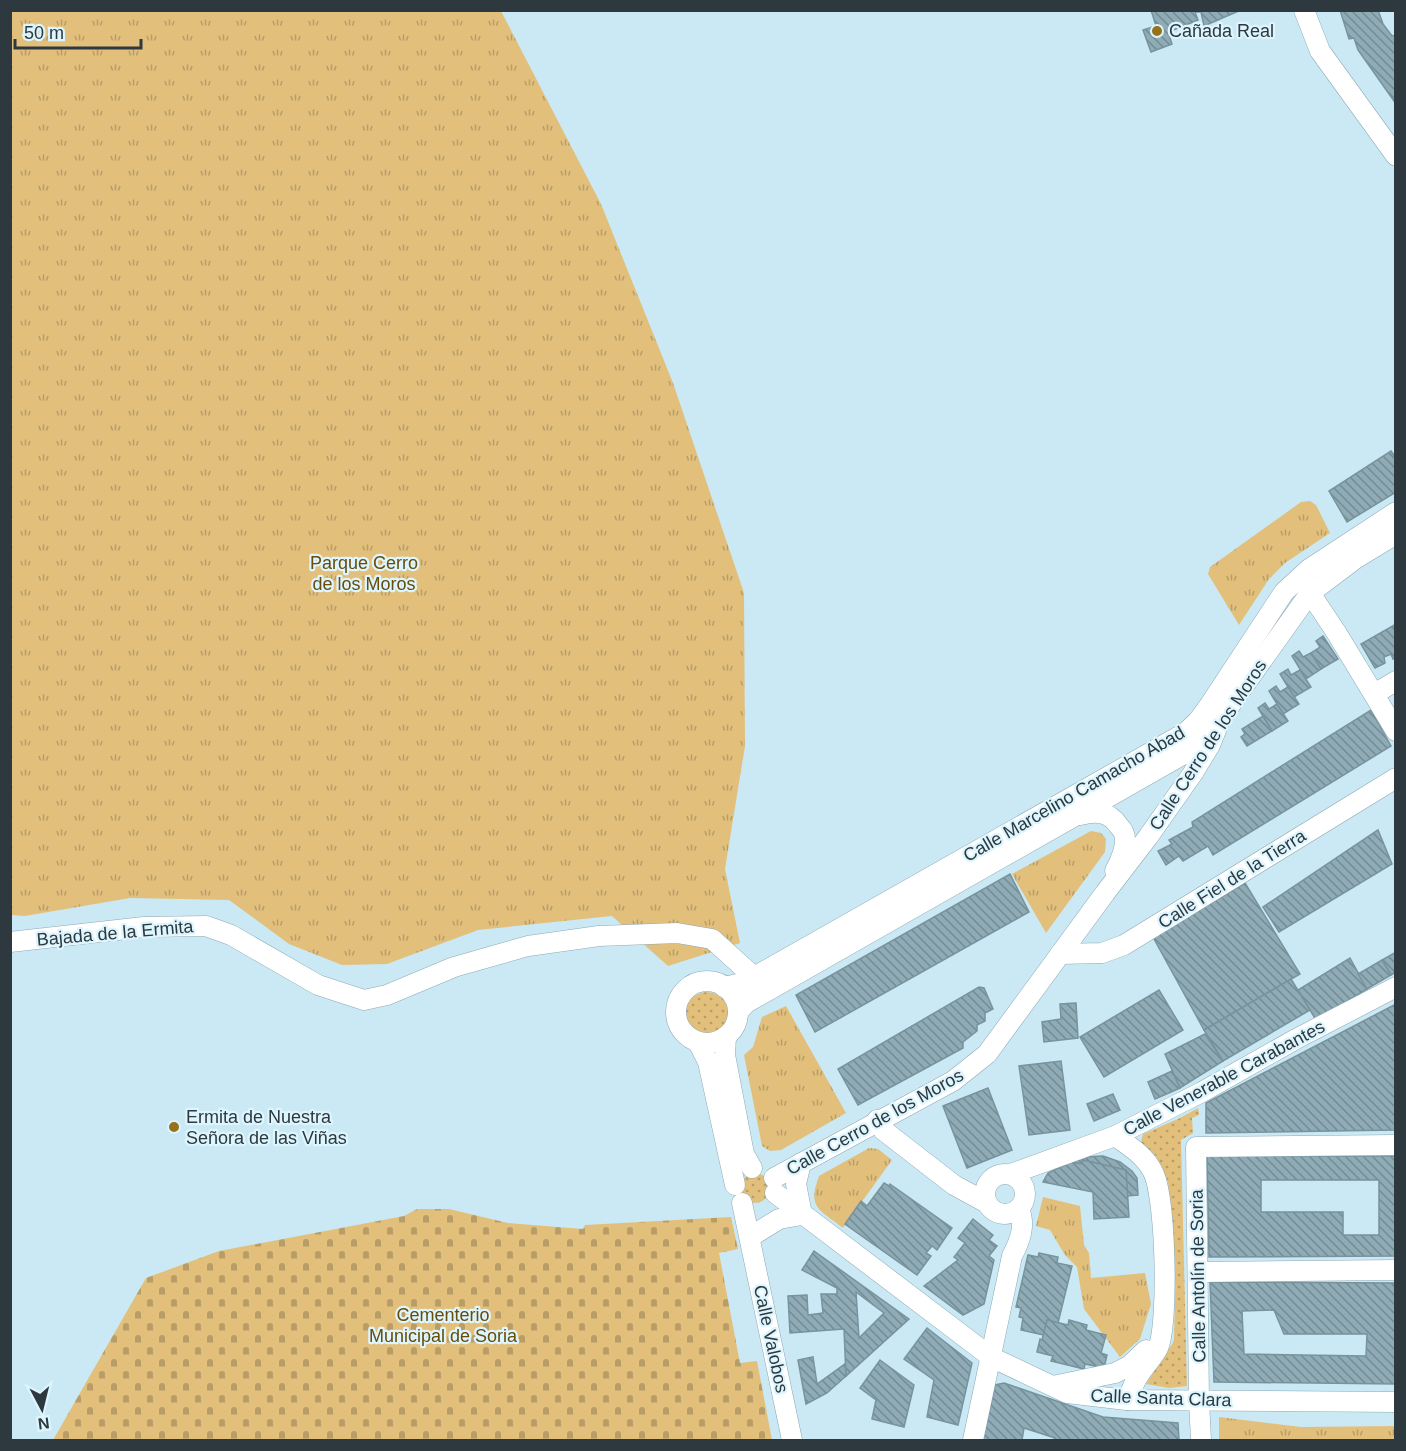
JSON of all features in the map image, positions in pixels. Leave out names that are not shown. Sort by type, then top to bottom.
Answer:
[{"type":"street","points":[[1304,10],[1320,51],[1395,156]]},
{"type":"street","name":"Calle Marcelino Camacho Abad","points":[[724,987],[742,983],[754,977],[1185,733],[1209,706],[1284,592],[1309,569],[1395,512]]},
{"type":"street","name":"Calle Cerro de los Moros","points":[[758,1195],[801,1163],[953,1081],[978,1063],[1010,1024],[1148,837],[1193,773],[1210,745],[1221,718],[1310,593],[1355,559],[1395,534]]},
{"type":"street","points":[[1310,593],[1395,731]]},
{"type":"street","points":[[1374,694],[1395,681]]},
{"type":"street","name":"Calle Marcelino Camacho Abad","points":[[738,1012],[746,1003],[1182,755],[1200,743],[1221,718]]},
{"type":"street","name":"Calle Fiel de la Tierra","points":[[1060,954],[1102,953],[1124,945],[1395,778]]},
{"type":"street","name":"Calle Cerro de los Moros","points":[[1068,819],[1094,812],[1104,813],[1114,818],[1122,829],[1125,838],[1123,855],[1105,893]]},
{"type":"street","name":"Bajada de la Ermita","points":[[10,942],[144,927],[206,926],[231,935],[318,985],[364,1000],[387,995],[454,967],[518,949],[599,936],[677,933],[712,939],[754,977]]},
{"type":"street","points":[[704,982],[715,983],[732,994],[738,1012],[737,1021],[726,1036],[709,1043],[698,1042],[681,1030],[676,1010],[679,999],[685,991],[704,982]]},
{"type":"street","name":"Calle Venerable Carabantes","points":[[1011,1174],[1115,1136],[1202,1092],[1395,987]]},
{"type":"street","name":"Calle Santa Clara","points":[[726,1036],[725,1055],[744,1154],[752,1167],[764,1169],[758,1195],[802,1215],[992,1357],[1067,1393],[1127,1400],[1395,1402]]},
{"type":"street","name":"Calle Valobos","points":[[698,1042],[708,1062],[758,1195],[750,1237],[792,1440]]},
{"type":"street","points":[[877,1120],[883,1130],[954,1185],[1003,1209],[1025,1200],[1025,1188],[1020,1179],[1011,1174],[998,1174],[988,1182],[954,1185]]},
{"type":"street","name":"Calle Antolín de Soria","points":[[1115,1136],[1136,1151],[1152,1170],[1159,1188],[1164,1275],[1163,1330],[1158,1349],[1138,1375],[1127,1400]]},
{"type":"street","name":"Calle Antolín de Soria","points":[[1201,1440],[1196,1147],[1395,1145]]},
{"type":"street","name":"Calle Venerable Carabantes","points":[[1025,1188],[1049,1160]]},
{"type":"street","points":[[750,1237],[779,1220],[802,1215],[796,1184],[801,1163]]},
{"type":"street","points":[[973,1440],[1012,1256],[1010,1235],[1004,1224],[1003,1209],[985,1193],[988,1182]]},
{"type":"street","points":[[1199,1272],[1395,1270]]},
{"type":"street","name":"Calle Antolín de Soria","points":[[1053,1386],[1115,1373],[1130,1366],[1163,1330]]},
{"type":"green space","name":"Parque Cerro de los Moros","points":[[11,11],[501,11],[601,204],[673,383],[744,593],[745,746],[725,869],[740,943],[668,966],[612,916],[478,930],[387,964],[342,965],[289,944],[229,900],[130,898],[25,916],[11,915]]},
{"type":"green space","points":[[1310,501],[1316,505],[1330,533],[1285,563],[1269,579],[1239,625],[1208,574],[1210,567],[1301,502]]},
{"type":"green space","points":[[1091,831],[1101,833],[1106,839],[1105,852],[1046,933],[1012,874]]},
{"type":"green space","points":[[707,992],[722,999],[729,1014],[722,1029],[707,1036],[692,1029],[685,1014],[692,999]]},
{"type":"green space","points":[[786,1006],[846,1113],[781,1150],[770,1151],[762,1146],[744,1055],[753,1047],[762,1017]]},
{"type":"green space","points":[[1198,1108],[1199,1115],[1192,1118],[1193,1133],[1181,1140],[1187,1386],[1169,1388],[1146,1384],[1174,1341],[1175,1297],[1168,1182],[1156,1156],[1141,1142],[1143,1134]]},
{"type":"green space","points":[[869,1148],[878,1149],[892,1160],[843,1228],[822,1212],[815,1202],[814,1195],[819,1176]]},
{"type":"green space","points":[[755,1173],[761,1174],[769,1182],[769,1194],[761,1202],[755,1203],[749,1202],[741,1194],[740,1188],[741,1182],[749,1174]]},
{"type":"green space","points":[[1043,1197],[1080,1206],[1084,1245],[1089,1253],[1091,1278],[1145,1273],[1151,1304],[1140,1339],[1120,1357],[1084,1309],[1077,1267],[1065,1255],[1050,1230],[1036,1226]]},
{"type":"green space","name":"Cementerio Municipal de Soria","points":[[417,1209],[449,1209],[508,1223],[583,1229],[585,1225],[731,1217],[738,1249],[719,1253],[740,1363],[757,1361],[772,1440],[53,1440],[146,1278],[219,1251],[404,1216]]},
{"type":"green space","points":[[1219,1417],[1301,1427],[1395,1426],[1395,1440],[1219,1440]]},
{"type":"building","name":"Cañada Real","points":[[1151,10],[1241,10],[1204,26],[1201,12],[1195,12],[1198,20],[1168,32],[1172,44],[1151,52],[1143,30],[1156,26]]},
{"type":"building","points":[[1340,10],[1378,10],[1383,24],[1392,36],[1396,35],[1396,104],[1358,50],[1354,38],[1349,39]]},
{"type":"building","points":[[1391,451],[1396,458],[1396,492],[1347,522],[1329,491]]},
{"type":"building","points":[[1396,624],[1396,658],[1393,659],[1391,654],[1384,657],[1385,663],[1375,668],[1361,644]]},
{"type":"building","points":[[1323,636],[1338,659],[1321,669],[1311,653],[1320,647],[1316,641]]},
{"type":"building","points":[[1299,651],[1303,657],[1311,653],[1321,669],[1306,679],[1292,656]]},
{"type":"building","points":[[1288,669],[1291,675],[1300,670],[1311,687],[1294,697],[1280,674]]},
{"type":"building","points":[[1276,686],[1280,692],[1288,687],[1299,704],[1283,714],[1269,691]]},
{"type":"building","points":[[1265,703],[1269,709],[1277,704],[1288,721],[1272,731],[1258,708]]},
{"type":"building","points":[[1371,710],[1391,746],[1213,855],[1208,846],[1183,861],[1179,856],[1166,865],[1158,851],[1172,844],[1169,840],[1193,827],[1192,822]]},
{"type":"building","points":[[1263,716],[1272,731],[1247,746],[1241,737],[1245,734],[1242,729]]},
{"type":"building","points":[[1378,830],[1392,864],[1279,932],[1263,907]]},
{"type":"building","points":[[1010,874],[1029,912],[815,1032],[796,995]]},
{"type":"building","points":[[1245,883],[1300,974],[1204,1030],[1153,937]]},
{"type":"building","points":[[1396,952],[1396,972],[1391,975],[1382,960]]},
{"type":"building","points":[[1350,958],[1367,989],[1316,1020],[1298,990]]},
{"type":"building","points":[[1382,960],[1391,975],[1367,989],[1358,974]]},
{"type":"building","points":[[1291,979],[1310,1010],[1223,1061],[1204,1030]]},
{"type":"building","points":[[979,987],[984,988],[993,1009],[985,1013],[985,1021],[977,1025],[977,1031],[963,1042],[963,1048],[858,1105],[838,1069]]},
{"type":"building","points":[[1159,990],[1183,1030],[1104,1077],[1080,1037]]},
{"type":"building","points":[[1076,1003],[1078,1038],[1044,1042],[1042,1022],[1061,1019],[1060,1004]]},
{"type":"building","points":[[1396,1004],[1396,1130],[1206,1133],[1206,1103]]},
{"type":"building","points":[[1205,1034],[1223,1061],[1180,1088],[1165,1054]]},
{"type":"building","points":[[1061,1061],[1070,1130],[1029,1135],[1019,1066]]},
{"type":"building","points":[[1172,1071],[1180,1088],[1155,1099],[1148,1082]]},
{"type":"building","points":[[988,1088],[1012,1150],[967,1168],[943,1106]]},
{"type":"building","points":[[1113,1094],[1120,1110],[1094,1121],[1087,1104]]},
{"type":"building","points":[[1103,1156],[1120,1162],[1132,1171],[1137,1178],[1138,1195],[1127,1196],[1126,1170],[1083,1160],[1082,1164],[1072,1162],[1085,1157]]},
{"type":"building","points":[[1207,1156],[1396,1156],[1396,1256],[1209,1257]],"holes":[[[1261,1180],[1379,1180],[1379,1235],[1343,1235],[1343,1212],[1261,1212]]]},
{"type":"building","points":[[1083,1160],[1126,1170],[1129,1217],[1094,1219],[1093,1192],[1043,1182],[1048,1173],[1065,1165],[1066,1161],[1082,1164]]},
{"type":"building","points":[[884,1183],[889,1186],[890,1184],[952,1228],[937,1250],[932,1246],[926,1253],[931,1256],[917,1275],[845,1224],[861,1201],[867,1206]]},
{"type":"building","points":[[973,1219],[993,1235],[989,1240],[997,1246],[989,1256],[994,1260],[984,1304],[963,1315],[924,1286],[958,1260],[954,1257],[965,1243],[958,1238]]},
{"type":"building","points":[[814,1251],[909,1319],[846,1376],[844,1329],[790,1333],[788,1296],[807,1295],[808,1315],[823,1313],[821,1294],[837,1294],[837,1288],[802,1270]],"holes":[[[856,1292],[884,1313],[859,1338]]]},
{"type":"building","points":[[1039,1253],[1058,1257],[1057,1263],[1072,1266],[1058,1323],[1047,1320],[1044,1335],[1021,1330],[1023,1318],[1019,1317],[1021,1308],[1016,1307],[1028,1255],[1038,1257]]},
{"type":"building","points":[[1210,1282],[1396,1283],[1396,1384],[1214,1382]],"holes":[[[1274,1310],[1284,1334],[1367,1334],[1366,1356],[1244,1354],[1242,1311]]]},
{"type":"building","points":[[1047,1320],[1068,1325],[1069,1320],[1087,1325],[1086,1330],[1106,1335],[1101,1353],[1107,1355],[1104,1368],[1085,1364],[1084,1369],[1051,1361],[1053,1356],[1037,1352]]},
{"type":"building","points":[[927,1328],[972,1363],[958,1425],[927,1417],[934,1380],[904,1359]]},
{"type":"building","points":[[813,1357],[817,1384],[845,1364],[846,1376],[827,1393],[806,1404],[798,1360]]},
{"type":"building","points":[[880,1360],[914,1385],[904,1427],[872,1419],[876,1400],[860,1388]]},
{"type":"building","points":[[1004,1383],[1103,1417],[1178,1423],[1179,1440],[1054,1440],[1055,1438],[1024,1428],[1022,1440],[983,1440],[995,1385]]},
{"type":"place","name":"Cañada Real","points":[[1157,31]]},
{"type":"place","name":"Ermita de Nuestra Señora de las Viñas","points":[[174,1127]]}]
